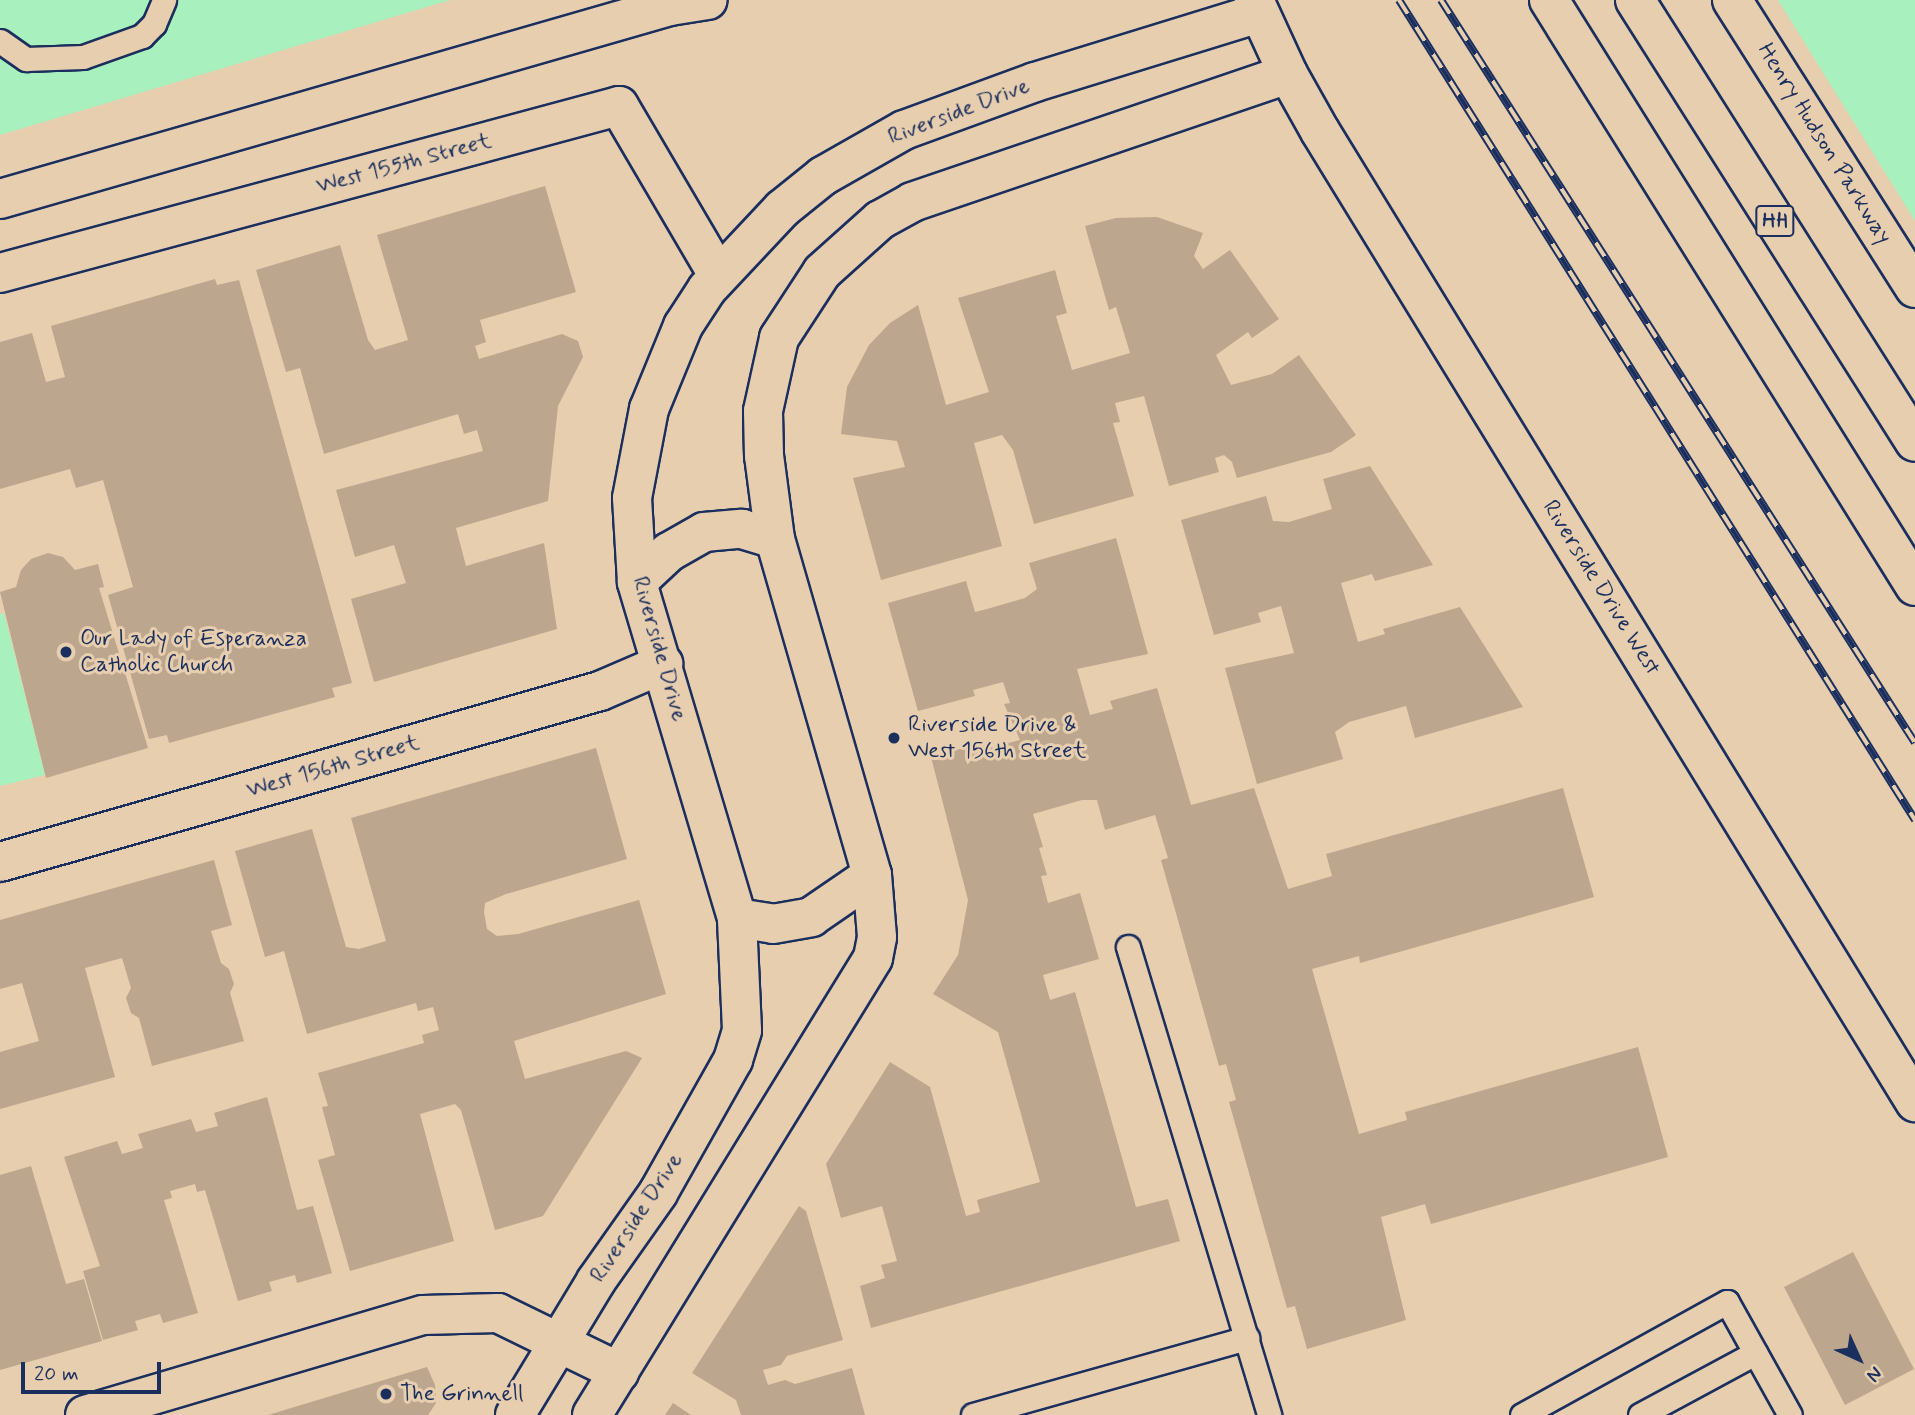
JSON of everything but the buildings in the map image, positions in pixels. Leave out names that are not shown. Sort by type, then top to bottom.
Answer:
[{"type":"main road","points":[[0,199],[670,6],[708,0]]},
{"type":"main road","points":[[1549,0],[1915,586]]},
{"type":"main road","name":"HH","points":[[1634,0],[1915,442]]},
{"type":"main road","name":"Henry Hudson Parkway","points":[[1732,0],[1915,288]]},
{"type":"main road","name":"Riverside Drive","points":[[515,1415],[596,1281],[658,1193],[733,1059],[742,1030],[743,997],[737,918],[637,582],[632,498],[649,408],[684,326],[718,275],[782,209],[823,176],[904,130],[1035,82],[1257,7],[1288,74]]},
{"type":"main road","points":[[592,1415],[873,958],[877,937],[872,875],[775,540],[764,456],[769,374],[779,338],[822,272],[880,220],[912,202],[1288,74]]},
{"type":"main road","name":"Riverside Drive West","points":[[1288,74],[1915,1102]]},
{"type":"main road","name":"West 155th Street","points":[[0,273],[619,106],[718,275]]},
{"type":"main road","points":[[637,582],[677,546],[704,532],[742,529],[775,540]]},
{"type":"main road","name":"West 156th Street","points":[[0,862],[600,691],[663,664]]},
{"type":"main road","points":[[737,918],[773,924],[811,917],[872,875]]},
{"type":"main road","points":[[85,1415],[423,1315],[498,1313],[619,1372]]},
{"type":"lane","points":[[0,41],[26,59],[83,57],[142,36],[154,24],[164,0]]},
{"type":"lane","points":[[1128,947],[1269,1415]]},
{"type":"lane","points":[[1522,1415],[1727,1302],[1790,1415]]},
{"type":"lane","points":[[973,1415],[1247,1338]]},
{"type":"lane","points":[[1640,1415],[1755,1353]]},
{"type":"green space","points":[[0,0],[450,0],[0,135]]},
{"type":"green space","points":[[1778,0],[1915,0],[1915,221]]},
{"type":"green space","points":[[4,613],[45,775],[0,786],[0,614]]},
{"type":"railway","points":[[1399,0],[1915,820]]},
{"type":"railway","points":[[1441,0],[1915,743]]},
{"type":"place","name":"Our Lady of Esperanza Catholic Church","points":[[66,652]]},
{"type":"place","name":"Riverside Drive & West 156th Street","points":[[894,738]]},
{"type":"place","name":"The Grinnell","points":[[386,1394]]}]
